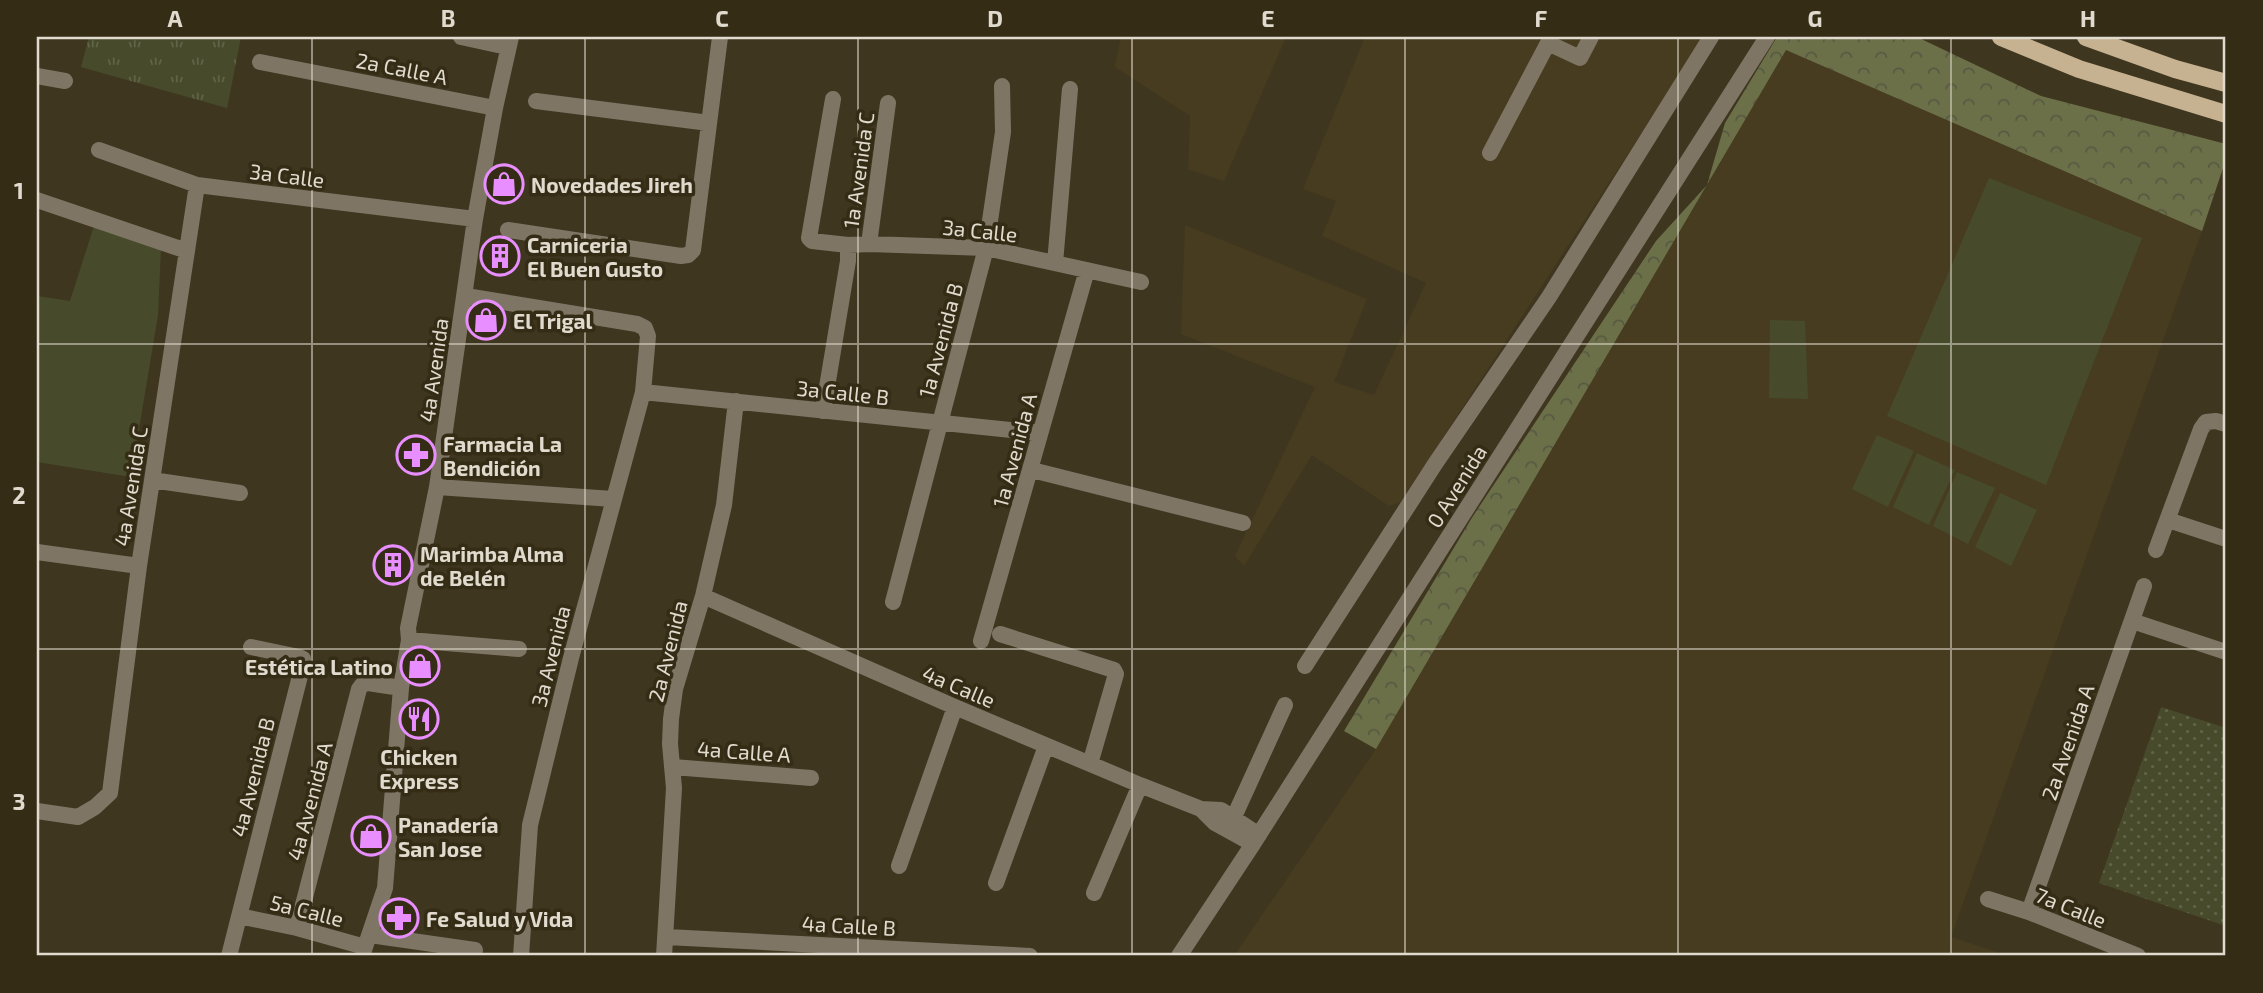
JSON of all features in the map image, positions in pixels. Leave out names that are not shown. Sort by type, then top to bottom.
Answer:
[{"type":"main road","points":[[2001,37],[2079,69],[2226,114]]},
{"type":"main road","points":[[2085,37],[2175,69],[2226,83]]},
{"type":"street","points":[[461,37],[509,42]]},
{"type":"street","points":[[508,230],[681,256],[693,250],[720,37]]},
{"type":"street","points":[[1490,153],[1548,43],[1580,58],[1591,37]]},
{"type":"street","points":[[1305,666],[1435,464],[1549,297],[1711,37]]},
{"type":"street","name":"0 Avenida","points":[[1179,956],[1767,37]]},
{"type":"street","name":"4a Avenida","points":[[366,946],[385,888],[408,628],[437,487],[475,219],[509,42]]},
{"type":"street","name":"2a Calle A","points":[[260,62],[495,108]]},
{"type":"street","points":[[37,76],[65,81]]},
{"type":"street","name":"1a Avenida B","points":[[893,602],[986,248],[1003,132],[1002,86]]},
{"type":"street","points":[[1055,263],[1070,89]]},
{"type":"street","name":"3a Calle","points":[[833,99],[808,237],[812,241],[848,245],[986,248],[1140,282]]},
{"type":"street","points":[[536,101],[709,124]]},
{"type":"street","name":"1a Avenida C","points":[[869,244],[888,103]]},
{"type":"street","name":"3a Calle","points":[[99,150],[197,186],[475,219]]},
{"type":"street","name":"4a Avenida C","points":[[37,811],[78,817],[95,807],[110,793],[139,566],[197,186]]},
{"type":"street","points":[[37,200],[187,251]]},
{"type":"street","name":"1a Avenida C","points":[[823,411],[848,261],[848,245]]},
{"type":"street","name":"1a Avenida A","points":[[981,641],[1087,270]]},
{"type":"street","name":"3a Avenida","points":[[466,296],[624,322],[645,328],[648,336],[643,392],[530,825],[521,956]]},
{"type":"street","name":"3a Calle B","points":[[643,392],[1039,433]]},
{"type":"street","name":"2a Avenida","points":[[664,956],[673,767],[670,744],[675,690],[703,596],[724,505],[736,401]]},
{"type":"street","points":[[2156,550],[2201,429],[2206,422],[2226,424]]},
{"type":"street","points":[[1032,470],[1243,523]]},
{"type":"street","points":[[152,480],[240,493]]},
{"type":"street","points":[[437,487],[613,499]]},
{"type":"street","points":[[2168,520],[2226,539]]},
{"type":"street","points":[[37,552],[139,566]]},
{"type":"street","name":"2a Avenida A","points":[[2029,912],[2144,586]]},
{"type":"street","name":"4a Calle","points":[[703,596],[1046,746],[1201,808],[1215,822],[1231,823],[1256,839]]},
{"type":"street","points":[[2132,621],[2226,652]]},
{"type":"street","points":[[1000,634],[1114,670],[1116,674],[1090,764]]},
{"type":"street","points":[[409,640],[519,649]]},
{"type":"street","name":"4a Avenida B","points":[[229,956],[303,664],[303,659],[299,657],[251,647]]},
{"type":"street","name":"4a Avenida A","points":[[297,928],[362,685],[368,683],[401,688]]},
{"type":"street","points":[[1231,823],[1285,705]]},
{"type":"street","points":[[899,866],[955,707]]},
{"type":"street","points":[[996,883],[1046,746]]},
{"type":"street","name":"4a Calle A","points":[[673,767],[811,778]]},
{"type":"street","points":[[1094,893],[1140,785]]},
{"type":"street","name":"7a Calle","points":[[1988,899],[2029,912],[2138,956]]},
{"type":"street","name":"5a Calle","points":[[239,916],[366,946],[475,950]]},
{"type":"street","name":"4a Calle B","points":[[667,937],[1030,956]]},
{"type":"shaded area","points":[[1121,37],[1286,37],[1224,181],[1188,169],[1190,116],[1115,67]]},
{"type":"shaded area","points":[[1365,37],[1704,37],[1401,502],[1389,506],[1312,455],[1244,566],[1235,556],[1315,387],[1181,334],[1185,225],[1367,299],[1334,382],[1374,395],[1426,283],[1322,236],[1336,201],[1303,189]]},
{"type":"shaded area","points":[[1786,50],[2202,231],[1951,937],[2009,956],[1234,956],[1376,749]]},
{"type":"green space","points":[[89,37],[241,37],[227,108],[81,67]]},
{"type":"green space","points":[[1777,37],[1917,37],[2041,96],[2226,144],[2226,159],[2202,231],[1786,50],[1707,184],[1725,123]]},
{"type":"green space","points":[[1989,178],[2142,238],[2046,485],[1887,416]]},
{"type":"green space","points":[[1706,186],[1376,749],[1344,731],[1473,516],[1656,241]]},
{"type":"green space","points":[[94,226],[161,248],[158,315],[131,477],[37,462],[37,296],[70,301]]},
{"type":"green space","points":[[1770,320],[1805,321],[1808,399],[1769,398]]},
{"type":"green space","points":[[1877,435],[1914,451],[1888,507],[1852,489]]},
{"type":"green space","points":[[1917,453],[1955,470],[1929,525],[1893,507]]},
{"type":"green space","points":[[1957,472],[1995,488],[1968,544],[1933,526]]},
{"type":"green space","points":[[2000,493],[2037,510],[2011,566],[1975,547]]},
{"type":"green space","points":[[2161,707],[2226,728],[2226,926],[2099,883]]},
{"type":"place","name":"Novedades Jireh","points":[[504,184]]},
{"type":"place","name":"Carniceria El Buen Gusto","points":[[500,256]]},
{"type":"place","name":"El Trigal","points":[[486,320]]},
{"type":"place","name":"Farmacia La Bendición","points":[[416,455]]},
{"type":"place","name":"Marimba Alma de Belén","points":[[393,565]]},
{"type":"place","name":"Estética Latino","points":[[420,666]]},
{"type":"place","name":"Chicken Express","points":[[419,719]]},
{"type":"place","name":"Panadería San Jose","points":[[371,836]]},
{"type":"place","name":"Fe Salud y Vida","points":[[399,918]]}]
